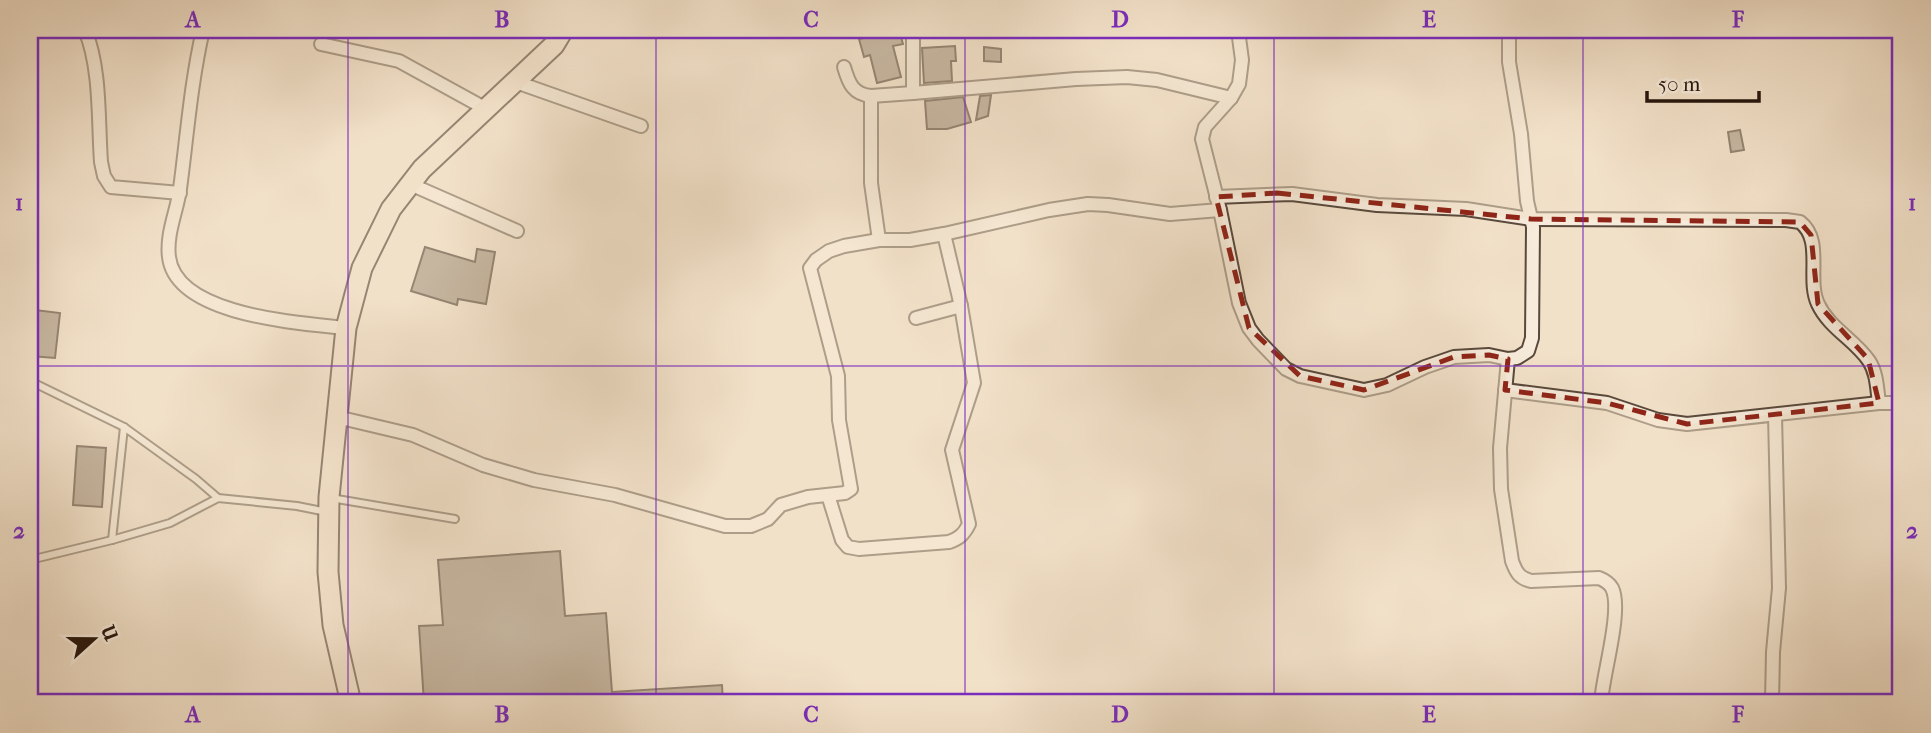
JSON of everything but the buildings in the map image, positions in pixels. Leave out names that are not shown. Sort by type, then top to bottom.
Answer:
[{"type":"main road","points":[[351,703],[334,625],[328,572],[329,505],[346,328],[362,268],[391,209],[422,169],[488,110],[554,45],[563,30]]},
{"type":"street","points":[[85,30],[91,44],[94,65],[104,176],[111,187],[180,193]]},
{"type":"street","points":[[203,30],[180,193],[172,221],[168,254],[175,277],[183,287],[218,305],[270,319],[346,328]]},
{"type":"street","points":[[913,30],[913,93]]},
{"type":"street","points":[[1238,30],[1242,60],[1239,84],[1203,132],[1205,152],[1239,303],[1249,328],[1286,369],[1300,376],[1364,390],[1387,385],[1454,357],[1480,355],[1508,359],[1517,358],[1528,351],[1532,338],[1534,251],[1521,134],[1509,62],[1509,30]]},
{"type":"street","points":[[321,44],[399,61],[488,110]]},
{"type":"street","points":[[844,67],[855,91],[861,95],[872,96],[1117,77],[1157,80],[1231,98]]},
{"type":"street","points":[[516,82],[641,126]]},
{"type":"street","points":[[872,96],[871,183],[878,240]]},
{"type":"street","points":[[410,184],[517,231]]},
{"type":"street","points":[[1216,197],[1292,194],[1377,205],[1466,209],[1531,219],[1800,222],[1811,235],[1814,292],[1818,304],[1834,326],[1868,359],[1874,372],[1879,403]]},
{"type":"street","points":[[337,417],[413,435],[483,465],[534,480],[615,495],[725,526],[751,526],[768,519],[781,505],[808,497],[848,491],[851,481],[839,420],[838,376],[810,268],[829,251],[878,240],[910,240],[944,234],[1088,204],[1170,214],[1220,210]]},
{"type":"street","points":[[828,495],[842,540],[848,547],[859,550],[949,542],[965,533],[968,518],[952,450],[974,383],[961,306],[944,234]]},
{"type":"street","points":[[916,318],[961,306]]},
{"type":"street","points":[[1508,359],[1500,448],[1501,489],[1512,561],[1522,579],[1531,581],[1599,578],[1612,589],[1615,599],[1609,663],[1601,703]]},
{"type":"street","points":[[1505,390],[1607,403],[1658,420],[1687,424],[1879,403],[1901,403]]},
{"type":"street","points":[[1772,703],[1773,652],[1779,588],[1775,415]]},
{"type":"lane","points":[[30,414],[32,381],[124,428],[218,498]]},
{"type":"lane","points":[[112,540],[124,428]]},
{"type":"lane","points":[[30,560],[170,523],[218,498],[297,506],[329,505],[455,519]]},
{"type":"highlighted area","points":[[1277,193],[1531,219],[1800,222],[1811,235],[1818,304],[1868,359],[1879,403],[1687,424],[1607,403],[1505,390],[1508,359],[1489,355],[1454,357],[1364,390],[1300,376],[1249,328],[1216,197]]}]
